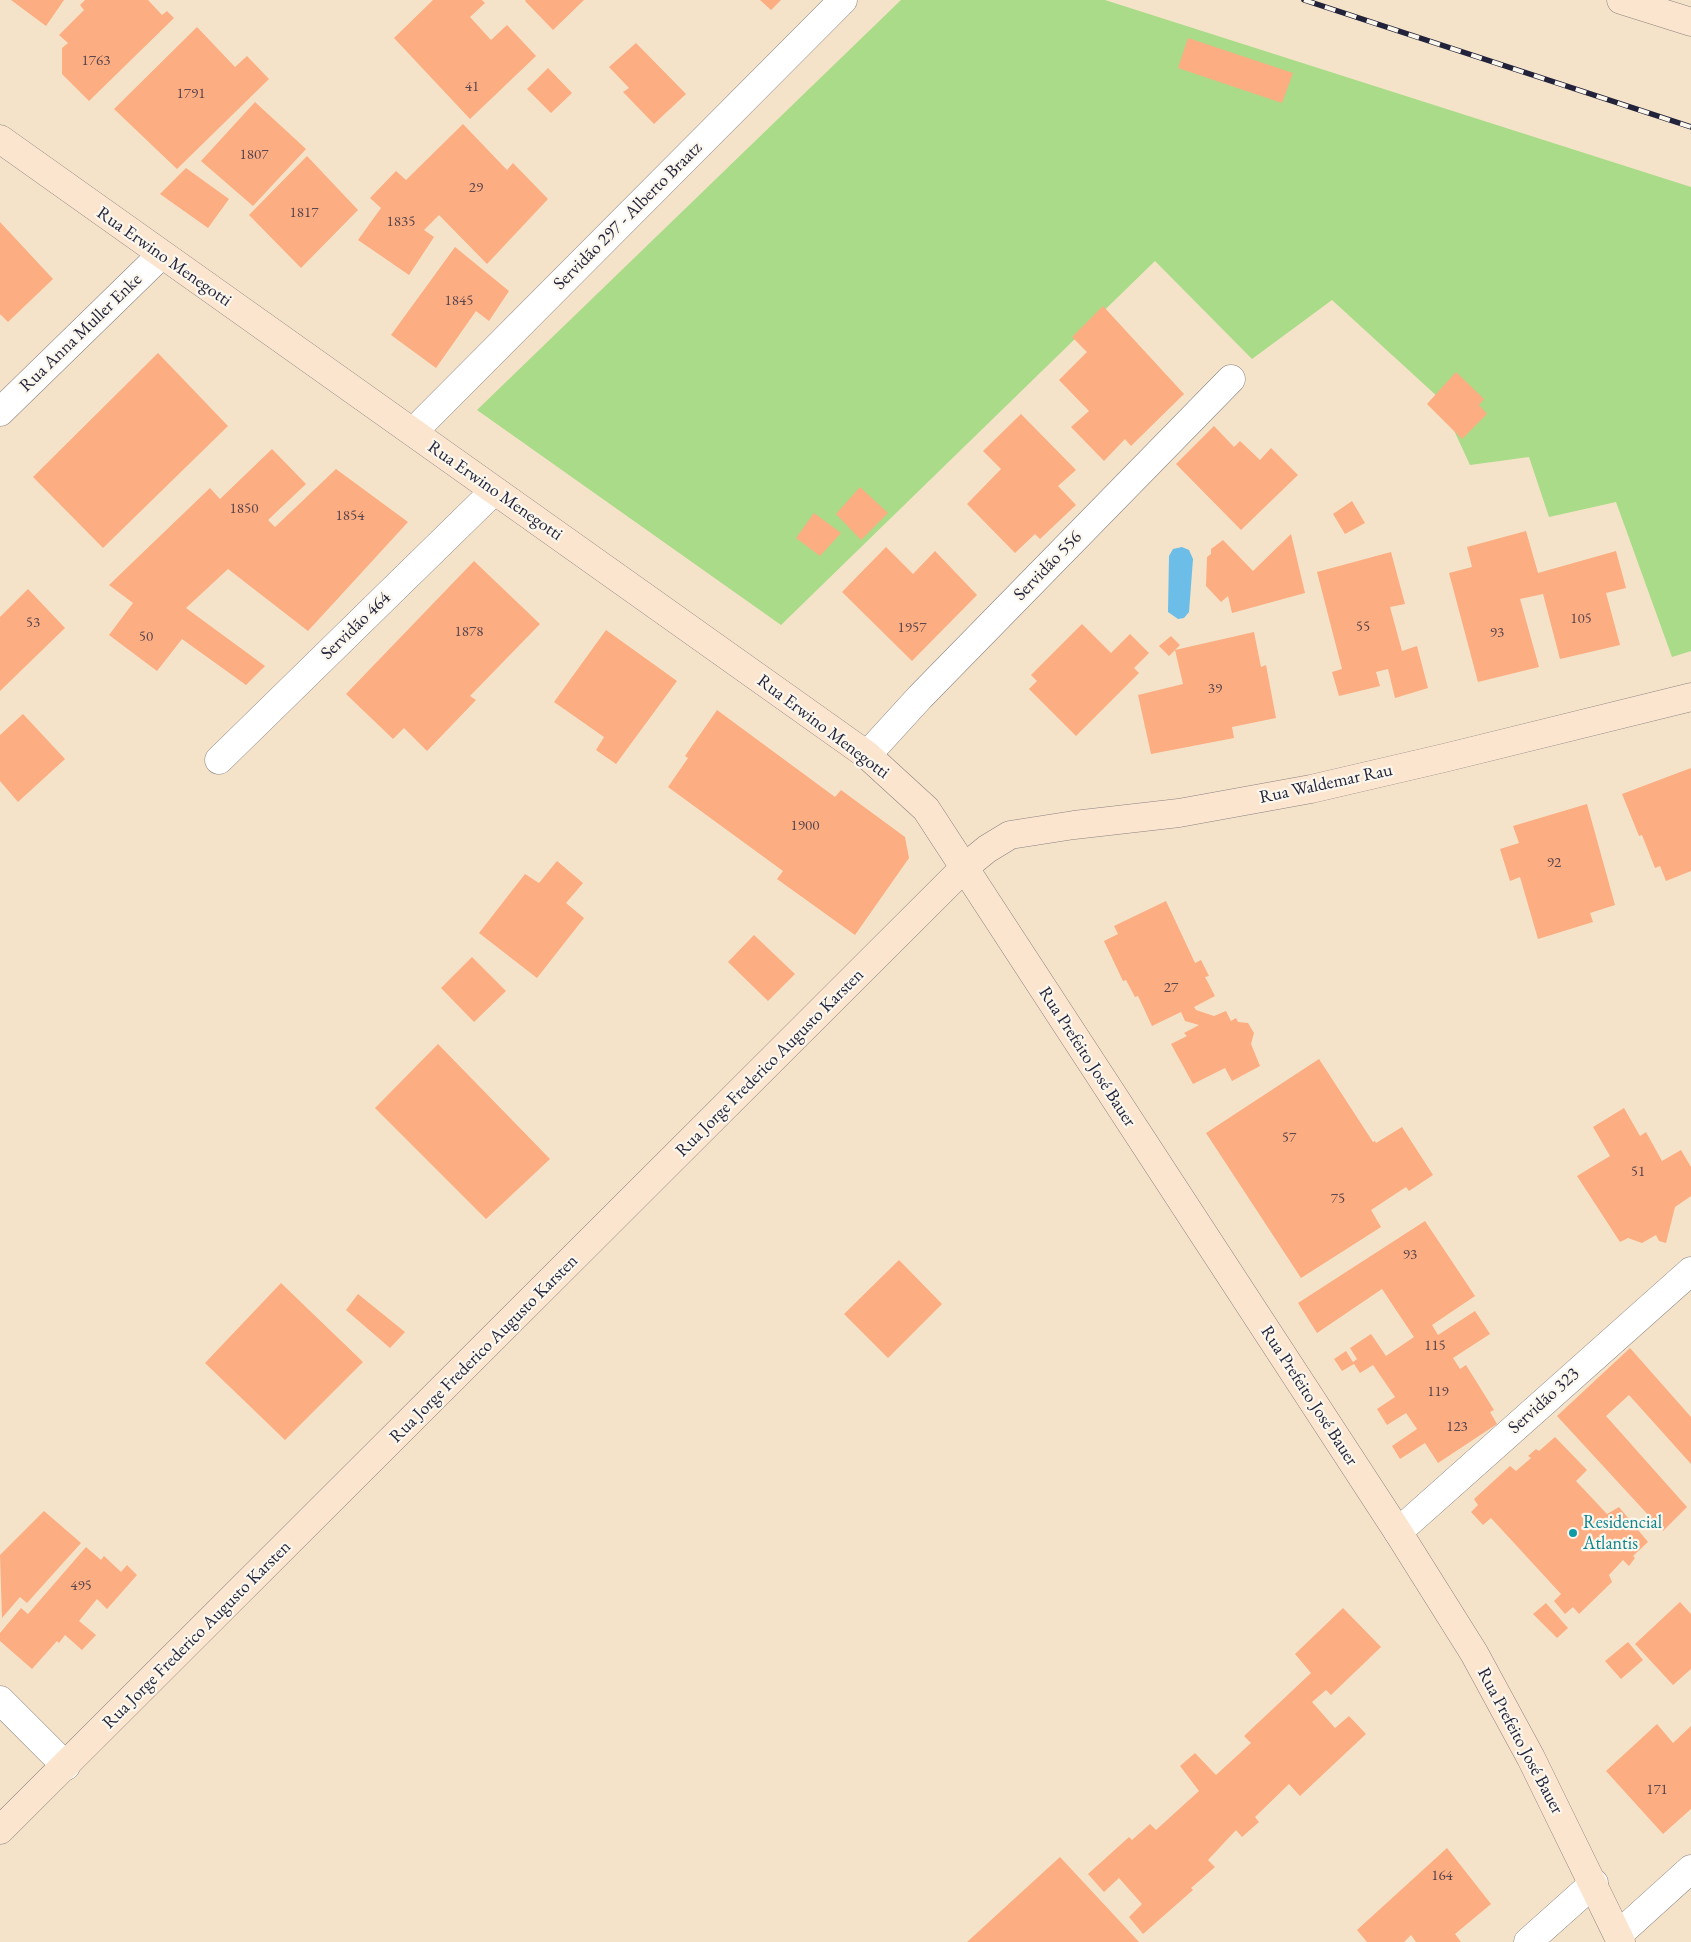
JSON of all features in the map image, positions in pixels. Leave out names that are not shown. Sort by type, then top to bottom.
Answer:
[{"type":"street","name":"Servidão 297 - Alberto Braatz","points":[[413,432],[843,0]]},
{"type":"street","points":[[1621,0],[1691,22]]},
{"type":"street","name":"Rua Erwino Menegotti","points":[[0,139],[867,755],[926,809],[965,867]]},
{"type":"street","name":"Rua Anna Muller Enke","points":[[0,412],[161,255]]},
{"type":"street","name":"Servidão 556","points":[[867,755],[920,697],[1231,379]]},
{"type":"street","name":"Servidão 464","points":[[219,760],[494,491]]},
{"type":"street","name":"Rua Waldemar Rau","points":[[965,867],[987,848],[1010,835],[1074,825],[1179,813],[1311,789],[1691,697]]},
{"type":"street","name":"Rua Prefeito José Bauer","points":[[965,867],[1398,1532],[1474,1653],[1531,1758],[1620,1938]]},
{"type":"street","name":"Rua Jorge Frederico Augusto Karsten","points":[[0,1830],[965,867]]},
{"type":"street","name":"Servidão 323","points":[[1398,1532],[1691,1270]]},
{"type":"street","points":[[0,1700],[66,1766]]},
{"type":"street","points":[[1620,1938],[1691,1869]]},
{"type":"street","points":[[1528,1942],[1594,1883]]},
{"type":"green space","points":[[901,0],[1105,0],[1691,187],[1691,651],[1672,657],[1616,502],[1549,517],[1529,457],[1470,465],[1439,398],[1332,300],[1252,359],[1155,261],[781,625],[477,410]]},
{"type":"water","points":[[1182,547],[1189,550],[1193,559],[1189,612],[1184,618],[1178,619],[1168,612],[1169,556],[1173,549]]},
{"type":"building","points":[[11,0],[64,0],[46,26]]},
{"type":"building","points":[[85,0],[148,0],[162,15],[167,11],[174,18],[89,101],[62,74],[62,48],[68,43],[59,35],[84,10],[80,5]]},
{"type":"building","points":[[433,0],[482,0],[485,3],[470,17],[491,40],[507,25],[536,56],[470,119],[394,38]]},
{"type":"building","points":[[526,0],[584,0],[553,30]]},
{"type":"building","points":[[760,0],[781,0],[771,10]]},
{"type":"building","points":[[197,27],[235,67],[247,56],[269,79],[177,169],[114,109]]},
{"type":"building","points":[[1188,38],[1293,73],[1282,103],[1178,68]]},
{"type":"building","points":[[636,43],[686,94],[654,124],[623,92],[629,88],[609,67]]},
{"type":"building","points":[[548,68],[572,93],[551,113],[527,89]]},
{"type":"building","points":[[255,102],[306,149],[253,206],[201,161]]},
{"type":"building","points":[[463,124],[507,170],[513,163],[548,199],[487,264],[439,215],[424,230],[434,237],[409,275],[358,240],[381,208],[370,198],[396,171],[406,180]]},
{"type":"building","points":[[307,156],[358,210],[301,268],[249,215]]},
{"type":"building","points":[[186,168],[229,199],[208,228],[160,194]]},
{"type":"building","points":[[0,222],[53,279],[8,322],[0,314]]},
{"type":"building","points":[[455,247],[509,291],[489,321],[476,311],[436,368],[391,335]]},
{"type":"building","points":[[1103,306],[1184,394],[1131,446],[1125,439],[1104,461],[1071,427],[1089,411],[1059,380],[1087,352],[1072,337]]},
{"type":"building","points":[[158,353],[228,426],[103,548],[33,477]]},
{"type":"building","points":[[1456,372],[1484,399],[1479,405],[1487,414],[1462,439],[1427,404]]},
{"type":"building","points":[[1021,414],[1076,470],[1058,486],[1076,505],[1040,539],[1035,534],[1015,553],[967,504],[1001,469],[983,451]]},
{"type":"building","points":[[1214,426],[1234,447],[1240,441],[1260,460],[1271,448],[1298,475],[1241,530],[1176,464]]},
{"type":"building","points":[[272,449],[306,484],[268,520],[275,527],[336,469],[408,522],[308,631],[228,569],[186,608],[265,666],[246,685],[182,639],[157,671],[109,635],[133,603],[109,585],[210,488],[220,499]]},
{"type":"building","points":[[860,487],[888,513],[861,540],[836,514]]},
{"type":"building","points":[[1352,501],[1365,523],[1345,534],[1333,514]]},
{"type":"building","points":[[814,513],[841,533],[820,556],[796,538]]},
{"type":"building","points":[[1526,531],[1538,573],[1616,551],[1626,588],[1606,593],[1620,645],[1560,659],[1543,594],[1520,599],[1539,667],[1478,682],[1449,573],[1472,567],[1467,547]]},
{"type":"building","points":[[1291,534],[1305,593],[1232,613],[1228,596],[1221,602],[1206,586],[1207,557],[1211,554],[1211,549],[1223,540],[1253,571]]},
{"type":"building","points":[[886,547],[913,574],[935,551],[977,595],[912,661],[842,592]]},
{"type":"building","points":[[1391,552],[1405,604],[1390,607],[1402,651],[1417,646],[1428,688],[1395,698],[1388,669],[1376,672],[1380,686],[1339,696],[1332,672],[1342,669],[1317,572]]},
{"type":"building","points":[[474,561],[540,624],[470,696],[476,700],[427,751],[404,728],[393,739],[346,694]]},
{"type":"building","points":[[28,589],[65,628],[0,691],[0,617]]},
{"type":"building","points":[[1082,624],[1111,653],[1130,634],[1149,653],[1134,668],[1139,673],[1076,736],[1029,689],[1037,681],[1031,675]]},
{"type":"building","points":[[606,630],[677,681],[616,764],[596,750],[604,737],[554,702]]},
{"type":"building","points":[[1254,632],[1261,667],[1266,665],[1276,718],[1232,727],[1234,738],[1151,754],[1138,695],[1183,684],[1175,650]]},
{"type":"building","points":[[1171,636],[1180,645],[1169,656],[1159,646]]},
{"type":"building","points":[[717,710],[835,797],[841,790],[905,837],[909,858],[855,935],[777,879],[783,871],[668,787],[688,758],[685,756]]},
{"type":"building","points":[[23,714],[65,759],[18,802],[0,781],[0,735]]},
{"type":"building","points":[[1691,768],[1691,871],[1666,881],[1660,866],[1655,868],[1642,835],[1639,836],[1622,794]]},
{"type":"building","points":[[1587,804],[1615,905],[1590,913],[1593,922],[1538,939],[1520,877],[1510,881],[1500,849],[1519,843],[1513,826]]},
{"type":"building","points":[[557,861],[583,883],[566,903],[584,918],[537,978],[479,933],[525,874],[539,883]]},
{"type":"building","points":[[1166,901],[1195,963],[1201,960],[1209,976],[1205,977],[1215,996],[1194,1007],[1196,1010],[1214,1016],[1226,1011],[1231,1021],[1236,1018],[1238,1022],[1248,1023],[1254,1033],[1251,1044],[1260,1066],[1232,1081],[1225,1068],[1193,1084],[1171,1044],[1187,1036],[1184,1033],[1199,1025],[1185,1021],[1181,1012],[1152,1026],[1138,996],[1135,997],[1126,980],[1123,981],[1104,941],[1118,934],[1114,926]]},
{"type":"building","points":[[754,935],[795,974],[768,1001],[728,962]]},
{"type":"building","points":[[472,957],[506,991],[474,1022],[441,988]]},
{"type":"building","points":[[438,1044],[550,1159],[486,1219],[375,1108]]},
{"type":"building","points":[[1319,1059],[1373,1142],[1375,1141],[1376,1143],[1402,1127],[1433,1175],[1409,1191],[1406,1187],[1371,1210],[1381,1227],[1301,1278],[1206,1133]]},
{"type":"building","points":[[1624,1108],[1640,1136],[1646,1132],[1662,1161],[1681,1150],[1691,1167],[1691,1196],[1675,1207],[1666,1243],[1659,1241],[1656,1235],[1642,1243],[1628,1238],[1620,1242],[1577,1176],[1610,1156],[1593,1127]]},
{"type":"building","points":[[1425,1221],[1475,1296],[1432,1325],[1438,1335],[1475,1311],[1490,1334],[1453,1358],[1460,1369],[1466,1365],[1494,1410],[1490,1412],[1497,1424],[1438,1463],[1425,1443],[1400,1459],[1392,1446],[1417,1429],[1406,1413],[1387,1425],[1377,1409],[1395,1397],[1373,1365],[1360,1373],[1354,1364],[1342,1371],[1334,1359],[1346,1351],[1353,1362],[1357,1359],[1350,1348],[1371,1334],[1386,1356],[1414,1337],[1382,1289],[1317,1333],[1298,1303]]},
{"type":"building","points":[[899,1260],[942,1304],[888,1358],[844,1314]]},
{"type":"building","points":[[281,1283],[363,1362],[285,1440],[205,1363]]},
{"type":"building","points":[[358,1294],[405,1332],[390,1348],[346,1310]]},
{"type":"building","points":[[1630,1348],[1691,1417],[1691,1464],[1629,1395],[1606,1416],[1687,1507],[1663,1531],[1557,1416]]},
{"type":"building","name":"Residencial Atlantis","points":[[1555,1437],[1587,1470],[1576,1481],[1607,1514],[1619,1507],[1648,1542],[1633,1556],[1635,1558],[1629,1566],[1623,1560],[1609,1575],[1612,1582],[1579,1614],[1573,1607],[1565,1614],[1554,1601],[1561,1594],[1491,1518],[1483,1525],[1471,1512],[1478,1505],[1474,1499],[1510,1466],[1516,1471],[1531,1458],[1528,1456],[1536,1449],[1539,1451]]},
{"type":"building","points":[[44,1511],[81,1543],[27,1603],[20,1597],[2,1618],[0,1555]]},
{"type":"building","points":[[86,1547],[101,1560],[104,1556],[121,1572],[127,1565],[137,1575],[107,1609],[97,1599],[79,1621],[96,1635],[82,1650],[65,1635],[59,1643],[57,1641],[32,1669],[0,1641],[0,1633],[21,1608],[28,1614]]},
{"type":"building","points":[[1680,1602],[1691,1614],[1691,1669],[1673,1685],[1635,1644]]},
{"type":"building","points":[[1546,1603],[1568,1628],[1557,1638],[1533,1614]]},
{"type":"building","points":[[1343,1608],[1381,1647],[1331,1695],[1326,1690],[1312,1702],[1335,1728],[1349,1716],[1366,1734],[1300,1796],[1289,1784],[1255,1817],[1259,1822],[1242,1837],[1236,1830],[1208,1860],[1215,1867],[1191,1888],[1193,1890],[1143,1934],[1129,1917],[1142,1904],[1119,1878],[1104,1892],[1088,1874],[1129,1837],[1132,1840],[1150,1824],[1156,1830],[1199,1791],[1180,1766],[1195,1753],[1216,1775],[1251,1743],[1244,1736],[1311,1673],[1295,1654]]},
{"type":"building","points":[[1628,1642],[1643,1660],[1621,1679],[1605,1661]]},
{"type":"building","points":[[1657,1724],[1673,1743],[1691,1726],[1691,1809],[1663,1834],[1606,1771]]},
{"type":"building","points":[[1447,1848],[1491,1904],[1455,1934],[1461,1942],[1416,1942],[1411,1935],[1404,1942],[1367,1942],[1357,1930]]},
{"type":"building","points":[[1060,1857],[1139,1942],[967,1942]]},
{"type":"railway","points":[[1304,0],[1691,127]]},
{"type":"place","name":"Residencial Atlantis","points":[[1573,1533]]}]
